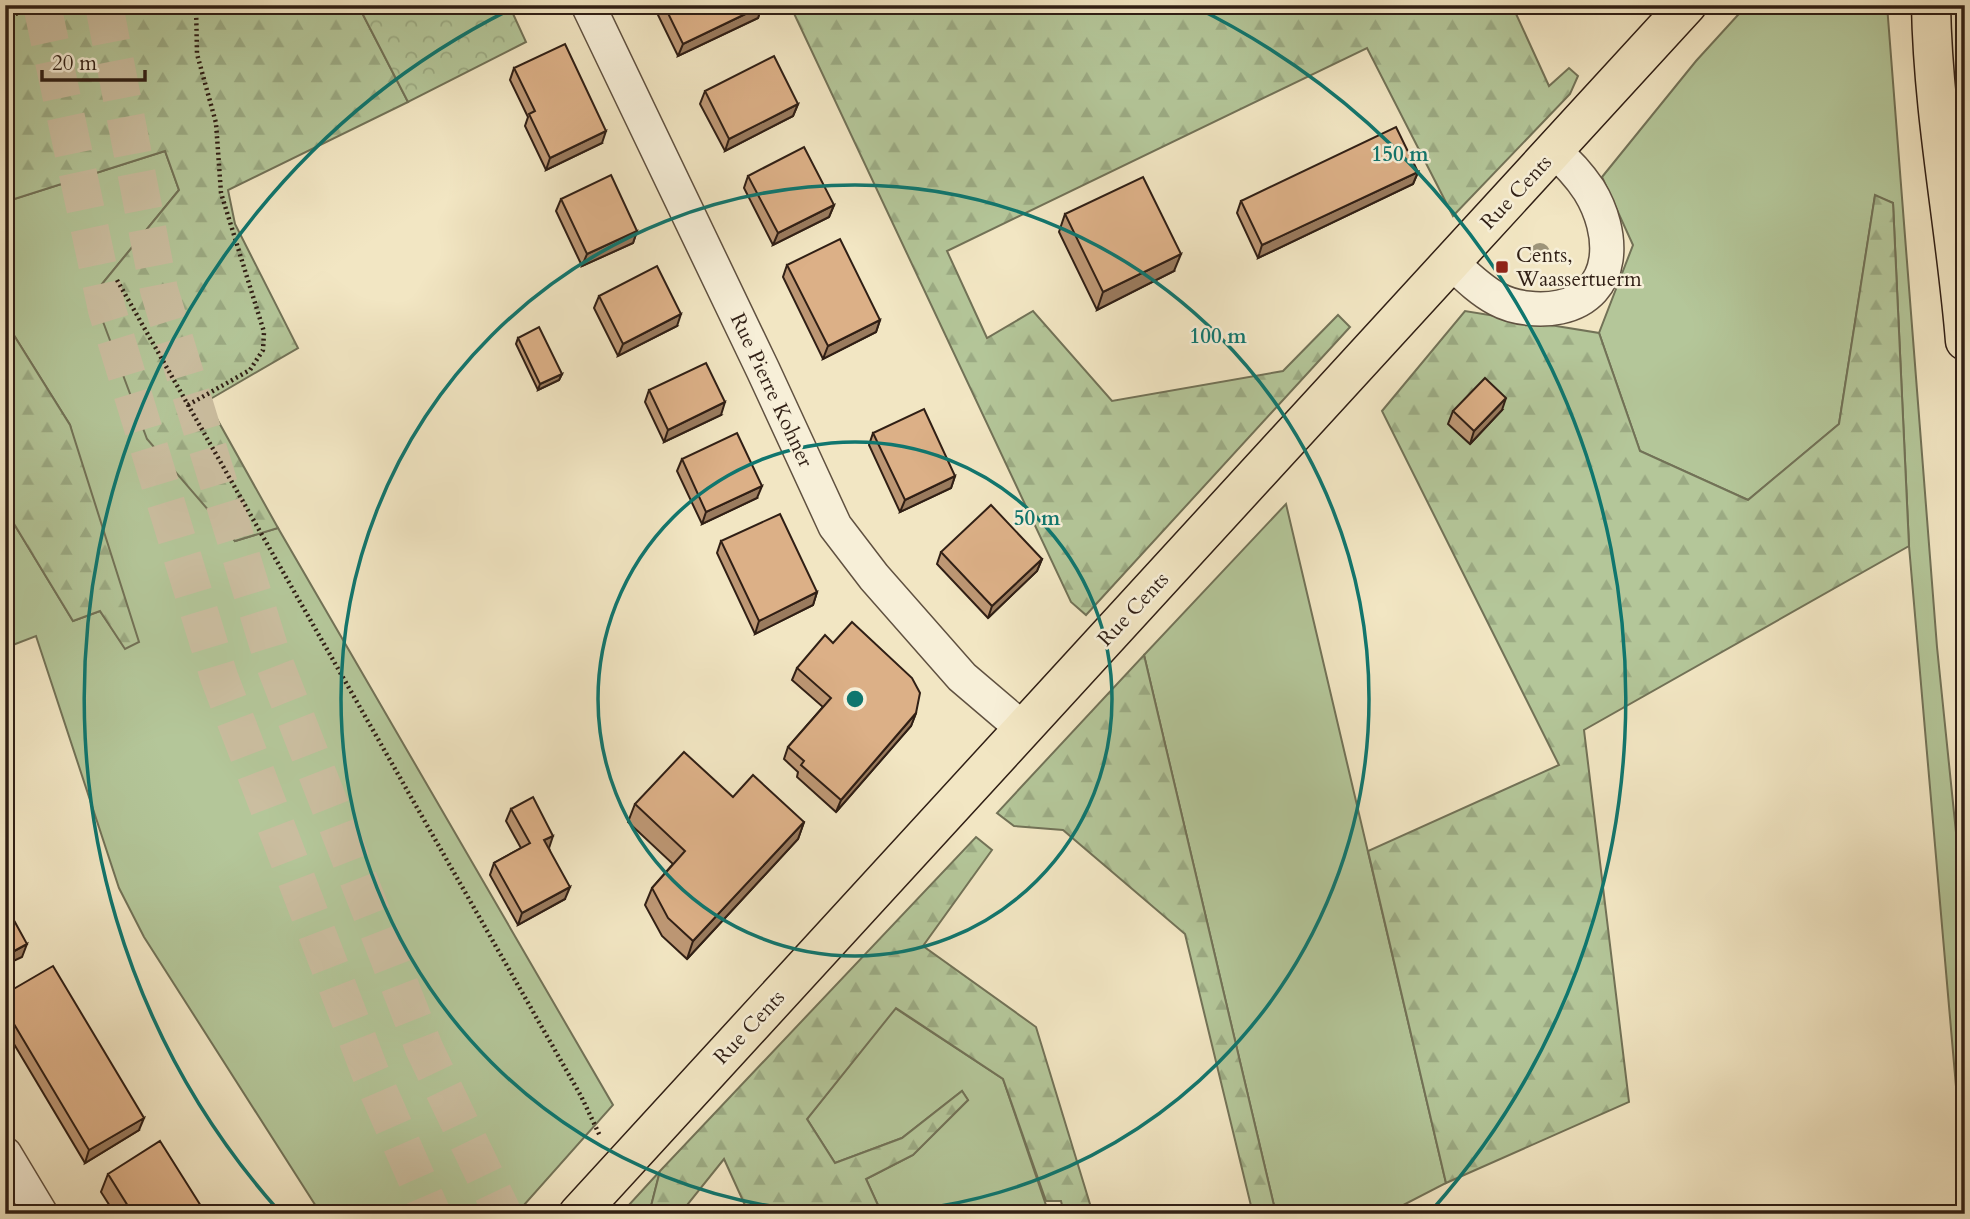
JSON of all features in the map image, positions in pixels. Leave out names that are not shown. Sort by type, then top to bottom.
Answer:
[{"type":"main road","name":"Rue Cents","points":[[578,1214],[1687,5]]},
{"type":"main road","points":[[1931,5],[1932,56],[1965,341]]},
{"type":"street","name":"Rue Pierre Kohner","points":[[589,5],[835,526],[874,576],[962,677],[1023,729]]},
{"type":"street","points":[[1451,262],[1498,300],[1523,307],[1547,309],[1573,304],[1592,292],[1604,272],[1607,246],[1602,217],[1590,191],[1570,165],[1553,151]]},
{"type":"street","points":[[5,1154],[41,1214]]},
{"type":"path","points":[[5,17],[45,5]]},
{"type":"path","points":[[188,405],[250,370],[263,350],[264,332],[221,193],[216,123],[197,54],[196,5]]},
{"type":"path","points":[[117,280],[581,1096],[601,1138],[610,1179]]},
{"type":"green space","points":[[5,5],[358,5],[408,102],[228,190],[235,224],[298,348],[207,401],[278,528],[235,541],[147,439],[93,295],[179,190],[165,151],[5,202]]},
{"type":"green space","points":[[358,5],[509,5],[526,42],[408,102]]},
{"type":"green space","points":[[790,5],[1512,5],[1549,86],[1569,68],[1578,76],[1570,94],[1453,216],[1367,48],[947,251],[987,338],[1033,311],[1112,401],[1283,371],[1338,315],[1350,327],[1086,615],[1071,602]]},
{"type":"green space","points":[[1747,5],[1887,5],[1937,647],[1965,920],[1965,1190],[1909,546],[1893,203],[1875,196],[1839,424],[1748,500],[1640,451],[1599,333],[1633,245],[1602,177],[1696,61]]},
{"type":"green space","points":[[165,151],[179,190],[93,295],[235,541],[278,528],[613,1105],[516,1214],[321,1214],[144,937],[119,888],[36,636],[5,648],[5,509],[73,621],[100,611],[125,648],[70,425],[5,321],[5,202]]},
{"type":"green space","points":[[1875,195],[1893,203],[1909,546],[1584,730],[1629,1102],[1446,1183],[1368,851],[1559,765],[1382,411],[1465,311],[1599,333],[1640,451],[1748,500],[1839,424]]},
{"type":"green space","points":[[5,321],[70,425],[139,642],[125,649],[100,611],[73,621],[5,509]]},
{"type":"green space","points":[[1286,504],[1446,1183],[1386,1214],[1276,1214],[1144,655]]},
{"type":"green space","points":[[1144,655],[1276,1214],[1253,1214],[1185,934],[1063,830],[1014,826],[997,813]]},
{"type":"green space","points":[[976,837],[992,850],[923,946],[1036,1027],[1093,1214],[1064,1214],[1061,1201],[1046,1201],[1003,1079],[896,1008],[807,1119],[835,1163],[902,1138],[962,1091],[968,1100],[913,1155],[866,1179],[882,1214],[749,1214],[724,1159],[683,1210],[683,1214],[649,1214],[660,1171]]},
{"type":"green space","points":[[895,1008],[1003,1079],[1049,1214],[882,1214],[866,1179],[913,1155],[968,1100],[962,1091],[902,1138],[835,1163],[807,1119]]},
{"type":"green space","points":[[660,1171],[649,1214],[628,1214],[627,1207]]},
{"type":"building","points":[[664,5],[762,5],[762,6],[683,44]]},
{"type":"building","points":[[565,44],[606,131],[550,158],[529,114],[535,111],[514,68]]},
{"type":"building","points":[[774,56],[798,104],[729,139],[705,91]]},
{"type":"building","points":[[1396,127],[1418,172],[1262,245],[1241,201]]},
{"type":"building","points":[[804,147],[834,205],[778,233],[748,176]]},
{"type":"building","points":[[611,175],[637,231],[587,254],[561,199]]},
{"type":"building","points":[[1143,177],[1181,254],[1103,292],[1065,214]]},
{"type":"building","points":[[840,239],[880,320],[828,346],[787,265]]},
{"type":"building","points":[[657,266],[681,314],[623,344],[599,296]]},
{"type":"building","points":[[539,327],[562,374],[540,384],[518,338]]},
{"type":"building","points":[[706,363],[725,402],[668,430],[649,390]]},
{"type":"building","points":[[1485,378],[1506,398],[1474,431],[1453,411]]},
{"type":"building","points":[[924,409],[955,476],[905,500],[873,433]]},
{"type":"building","points":[[737,433],[762,486],[706,512],[682,459]]},
{"type":"building","points":[[991,505],[1042,559],[992,606],[941,552]]},
{"type":"building","points":[[780,514],[817,592],[759,621],[721,541]]},
{"type":"building","points":[[852,622],[912,678],[920,693],[916,713],[841,800],[801,765],[804,761],[788,747],[831,698],[797,668],[825,635],[833,643]]},
{"type":"building","points":[[684,752],[733,797],[753,775],[804,822],[693,941],[668,918],[652,888],[685,851],[635,804]]},
{"type":"building","points":[[533,797],[553,836],[544,840],[570,887],[522,913],[494,863],[530,843],[511,809]]},
{"type":"building","points":[[5,904],[27,944],[5,956]]},
{"type":"building","points":[[53,966],[144,1118],[89,1150],[5,1009],[5,994]]},
{"type":"building","points":[[160,1141],[206,1214],[133,1214],[108,1174]]},
{"type":"tunnel","points":[[42,5],[107,310],[219,677],[370,1072],[432,1214]]},
{"type":"tunnel","points":[[104,5],[159,290],[272,657],[424,1048],[503,1214]]},
{"type":"place","name":"Cents, Waassertuerm","points":[[1502,267]]}]
